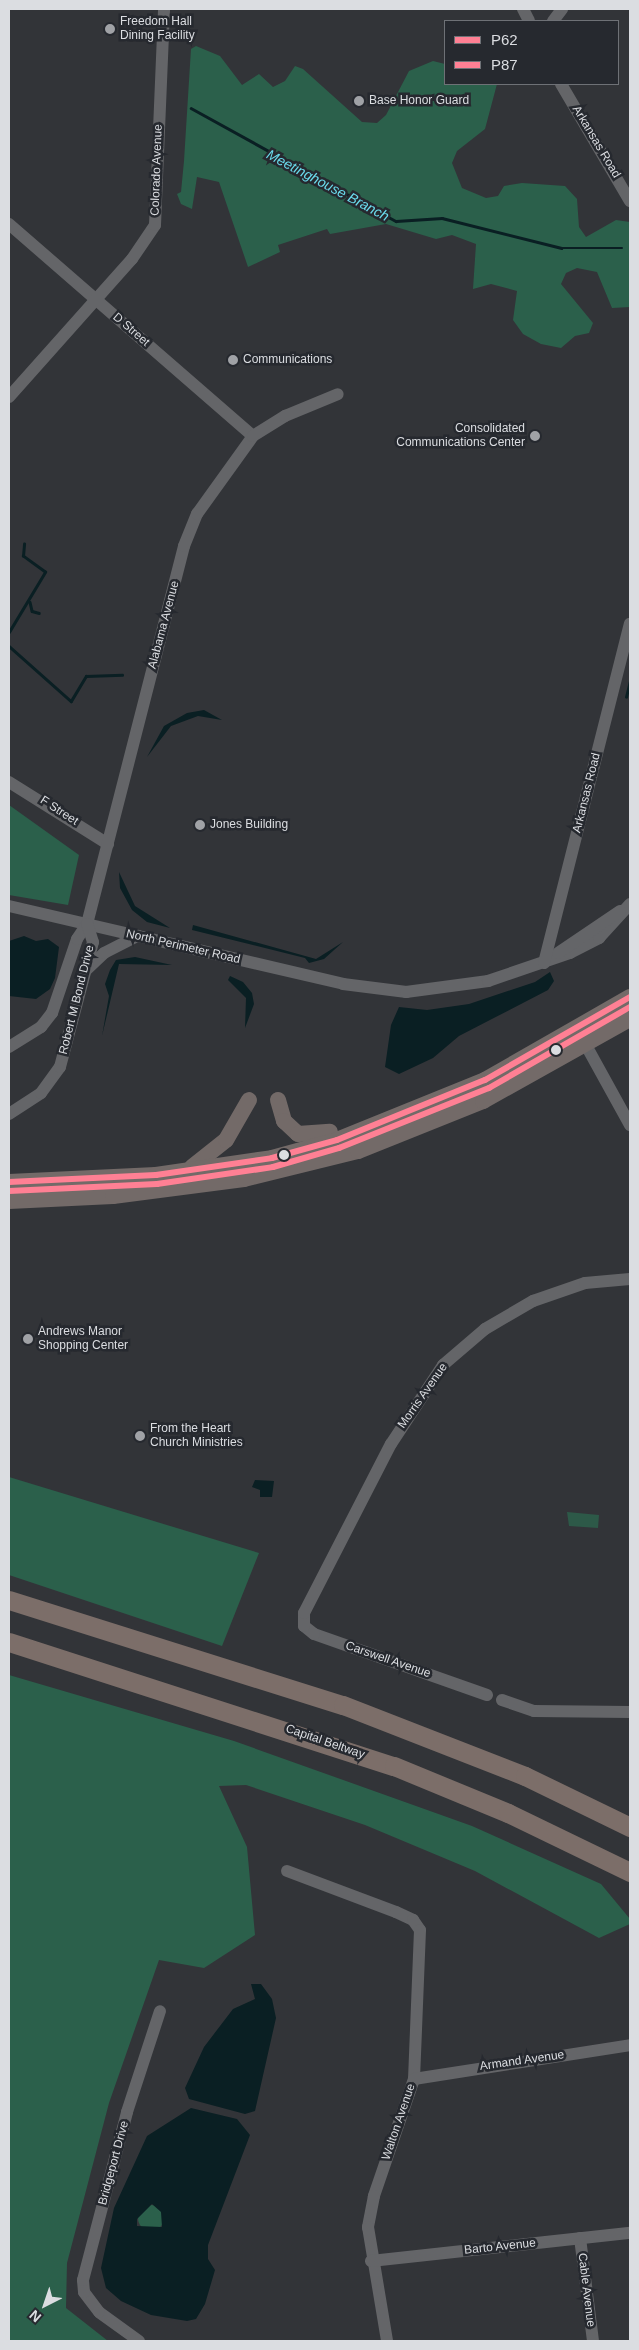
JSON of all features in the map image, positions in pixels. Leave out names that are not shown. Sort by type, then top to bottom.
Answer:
[{"type":"highway","points":[[9,1600],[393,1723],[525,1776],[630,1827]]},
{"type":"highway","name":"Capital Beltway","points":[[9,1642],[394,1766],[508,1813],[630,1872]]},
{"type":"main road","points":[[9,1182],[188,1170],[278,1156],[405,1114],[509,1068],[630,997]]},
{"type":"main road","points":[[9,1201],[113,1196],[244,1179],[314,1164],[452,1115],[587,1044],[630,1019]]},
{"type":"main road","points":[[188,1170],[226,1140],[249,1100]]},
{"type":"main road","points":[[278,1100],[289,1128],[306,1137],[405,1114]]},
{"type":"street","name":"Colorado Avenue","points":[[9,397],[136,254],[154,225],[164,9]]},
{"type":"street","points":[[554,20],[562,9]]},
{"type":"street","name":"Arkansas Road","points":[[562,85],[630,201]]},
{"type":"street","name":"D Street","points":[[9,224],[253,436]]},
{"type":"street","name":"Alabama Avenue","points":[[87,924],[184,546],[212,488],[253,436],[285,416],[338,394]]},
{"type":"street","name":"Arkansas Road","points":[[544,963],[630,624]]},
{"type":"street","name":"F Street","points":[[9,782],[108,844]]},
{"type":"street","name":"North Perimeter Road","points":[[9,906],[370,990],[406,992],[455,988],[544,963],[628,906]]},
{"type":"street","name":"Robert M Bond Drive","points":[[9,1114],[42,1093],[56,1074],[93,942],[87,924]]},
{"type":"street","name":"Robert M Bond Drive","points":[[9,1047],[35,1031],[52,1013],[76,938],[87,924]]},
{"type":"street","points":[[86,970],[104,953],[138,936]]},
{"type":"street","points":[[577,1029],[587,1044],[630,1126]]},
{"type":"street","name":"Morris Avenue","points":[[304,1613],[391,1444],[443,1365],[485,1328],[533,1301],[585,1283],[630,1279]]},
{"type":"street","name":"Carswell Avenue","points":[[304,1613],[304,1626],[314,1634],[487,1695]]},
{"type":"street","points":[[502,1700],[534,1710],[630,1712]]},
{"type":"street","name":"Walton Avenue","points":[[287,1871],[413,1920],[421,1938],[414,2079],[374,2196],[368,2227],[371,2261],[387,2341]]},
{"type":"street","name":"Bridgeport Drive","points":[[139,2341],[99,2312],[84,2292],[83,2280],[127,2112],[160,2011]]},
{"type":"street","name":"Armand Avenue","points":[[414,2079],[630,2045]]},
{"type":"street","name":"Barto Avenue","points":[[371,2261],[630,2233]]},
{"type":"street","name":"Cable Avenue","points":[[580,2238],[594,2341]]},
{"type":"green space","points":[[196,46],[220,56],[242,85],[259,74],[273,87],[285,81],[295,66],[303,69],[362,122],[377,123],[386,115],[409,71],[433,61],[444,64],[444,85],[497,85],[485,129],[457,151],[452,163],[462,188],[486,198],[498,196],[504,186],[522,183],[565,186],[577,199],[579,227],[586,237],[616,220],[630,222],[630,307],[612,308],[597,272],[577,268],[566,273],[561,284],[593,323],[589,333],[575,336],[561,348],[541,344],[523,334],[513,320],[517,291],[491,284],[473,289],[476,244],[452,235],[436,239],[386,224],[330,234],[327,229],[278,245],[280,252],[248,267],[219,182],[197,177],[192,209],[181,204],[177,194],[181,192],[184,161],[191,49]]},
{"type":"green space","points":[[9,805],[79,855],[68,905],[9,895]]},
{"type":"green space","points":[[9,1477],[259,1553],[222,1646],[9,1575]]},
{"type":"green space","points":[[567,1512],[599,1515],[598,1528],[569,1526]]},
{"type":"green space","points":[[9,1675],[234,1741],[472,1826],[601,1884],[630,1919],[630,1924],[599,1938],[475,1871],[365,1825],[246,1785],[219,1786],[247,1847],[255,1935],[204,1968],[159,1960],[109,2103],[67,2263],[66,2308],[108,2341],[9,2341]]},
{"type":"green space","points":[[151,2205],[160,2209],[164,2218],[160,2227],[151,2231],[142,2227],[138,2218],[142,2209]]},
{"type":"water","points":[[204,710],[222,720],[198,716],[171,726],[147,757],[164,726],[187,713]]},
{"type":"water","points":[[119,872],[135,906],[170,928],[147,922],[132,910],[120,888]]},
{"type":"water","points":[[193,925],[316,959],[343,942],[324,959],[309,963],[305,958],[192,930]]},
{"type":"water","points":[[24,936],[36,941],[48,939],[59,947],[55,978],[50,989],[36,999],[9,996],[9,941]]},
{"type":"water","points":[[135,957],[172,965],[119,964],[102,1036],[109,996],[105,984],[110,970],[116,960]]},
{"type":"water","points":[[550,972],[554,981],[548,990],[459,1036],[433,1058],[399,1074],[385,1067],[391,1025],[399,1007],[427,1010],[469,1004],[535,982]]},
{"type":"water","points":[[230,976],[243,982],[252,993],[254,1004],[245,1028],[246,998],[228,980]]},
{"type":"water","points":[[255,1480],[274,1481],[272,1497],[260,1497],[260,1490],[252,1487]]},
{"type":"water","points":[[251,1984],[261,1984],[272,1999],[276,2018],[255,2111],[245,2114],[189,2099],[185,2088],[204,2047],[233,2009],[255,1999]]},
{"type":"water","points":[[191,2108],[237,2119],[250,2135],[208,2245],[208,2259],[215,2270],[205,2304],[196,2319],[187,2321],[151,2315],[121,2301],[106,2288],[101,2268],[114,2208],[147,2136]],"holes":[[[152,2204],[161,2212],[162,2227],[137,2226],[137,2219]]]},
{"type":"waterway","name":"Meetinghouse Branch","points":[[191,108],[396,221],[442,218],[561,248],[622,248]]},
{"type":"waterway","points":[[9,632],[45,572],[23,556],[24,544]]},
{"type":"waterway","points":[[30,602],[32,611],[39,613]]},
{"type":"waterway","points":[[9,646],[71,701],[86,676],[122,675]]},
{"type":"waterway","points":[[626,697],[630,681]]},
{"type":"transit line","name":"P62","points":[[9,1182],[156,1175],[272,1158],[337,1140],[485,1080],[630,997]]},
{"type":"transit line","name":"P87","points":[[9,1191],[157,1184],[273,1167],[339,1148],[489,1088],[630,1007]]},
{"type":"place","name":"Freedom Hall Dining Facility","points":[[110,29]]},
{"type":"place","name":"Base Honor Guard","points":[[359,101]]},
{"type":"place","name":"Communications","points":[[233,360]]},
{"type":"place","name":"Consolidated Communications Center","points":[[535,436]]},
{"type":"place","name":"Jones Building","points":[[200,825]]},
{"type":"place","name":"Andrews Manor Shopping Center","points":[[28,1339]]},
{"type":"place","name":"From the Heart Church Ministries","points":[[140,1436]]}]
